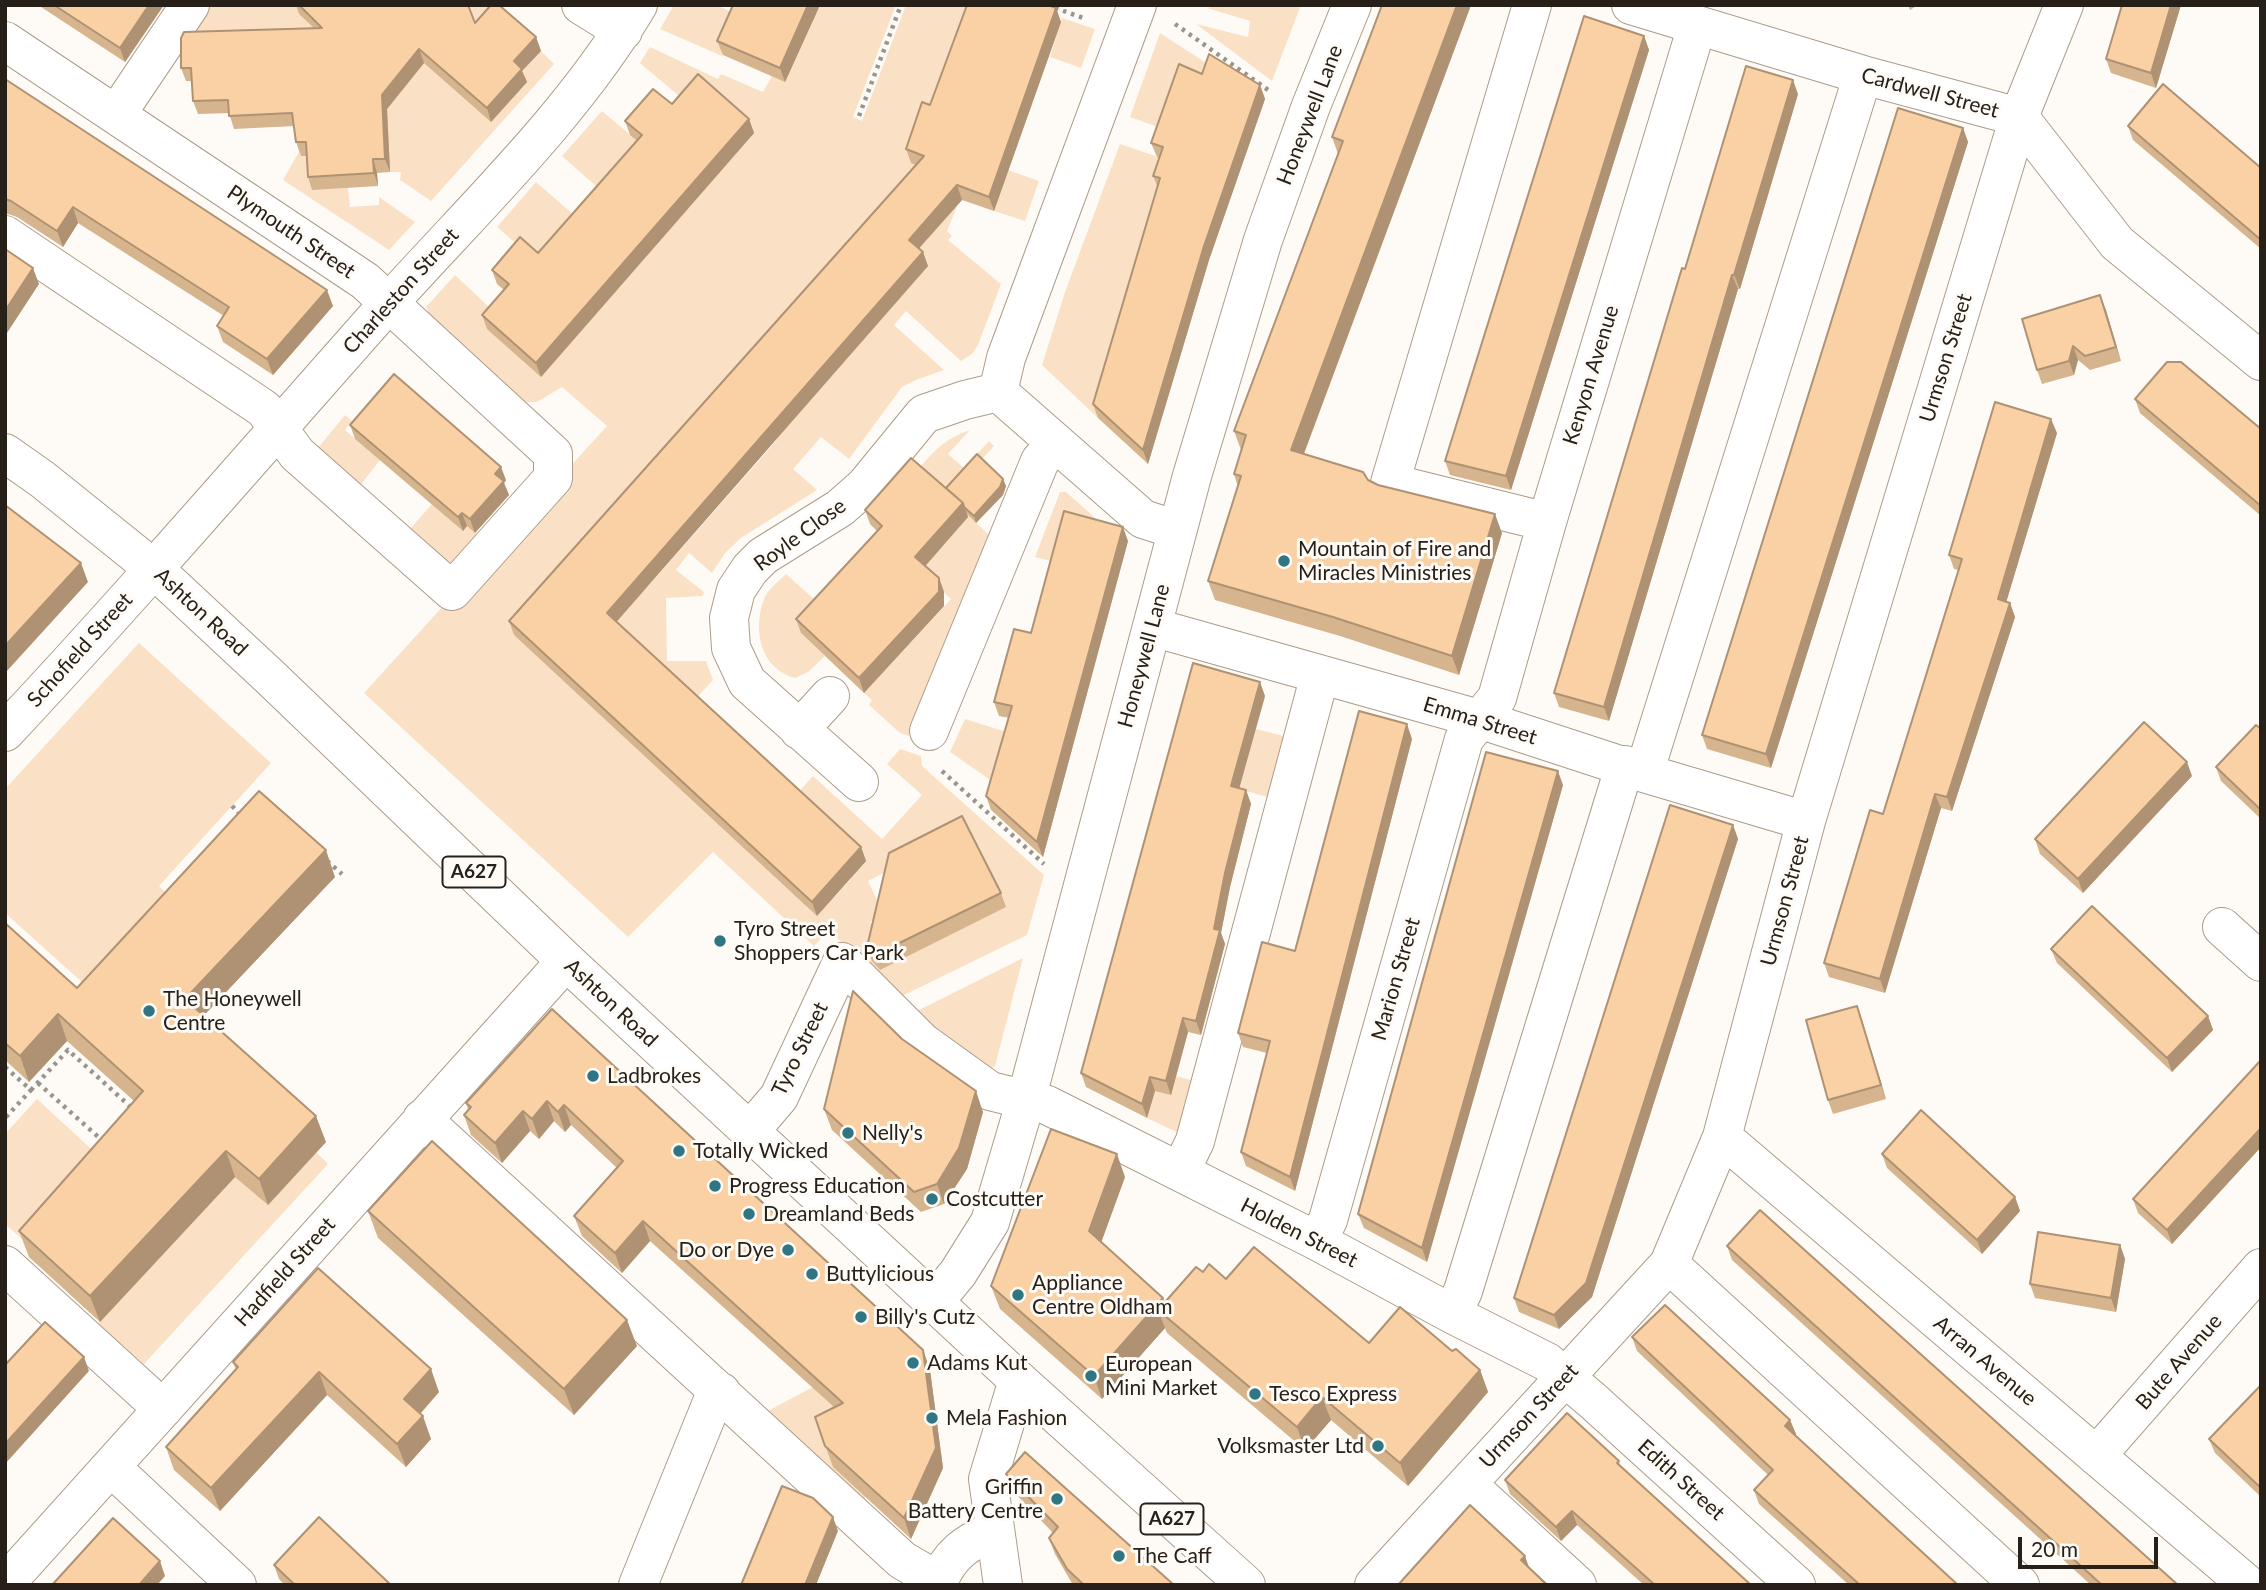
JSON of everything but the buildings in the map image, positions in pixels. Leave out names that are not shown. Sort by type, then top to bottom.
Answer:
[{"type":"main road","points":[[116,115],[190,5]]},
{"type":"main road","points":[[581,5],[631,18]]},
{"type":"main road","name":"Honeywell Lane","points":[[934,1302],[958,1273],[990,1222],[1027,1100],[1177,530],[1263,240],[1311,106],[1352,5]]},
{"type":"main road","points":[[1532,5],[1390,483],[1547,522]]},
{"type":"main road","name":"Cardwell Street","points":[[1632,5],[1863,75],[2019,117],[2117,243],[2261,361]]},
{"type":"main road","name":"Urmson Street","points":[[1374,1585],[1669,1264],[1721,1137],[1806,821],[2019,117],[2064,5]]},
{"type":"main road","points":[[1151,14],[1006,358],[998,392],[1143,519],[1177,530]]},
{"type":"main road","name":"Charleston Street","points":[[154,569],[564,110],[594,73],[631,18]]},
{"type":"main road","name":"Kenyon Avenue","points":[[1479,719],[1497,698],[1547,522],[1697,26]]},
{"type":"main road","name":"Plymouth Street","points":[[5,41],[365,281],[553,454],[553,478],[452,591],[297,454],[279,428]]},
{"type":"main road","points":[[1452,1314],[1463,1291],[1863,75]]},
{"type":"main road","points":[[5,235],[231,385],[264,409],[279,428]]},
{"type":"main road","name":"Royle Close","points":[[859,782],[747,682],[731,648],[729,631],[731,608],[738,585],[763,556],[844,505],[865,485],[924,414],[998,392]]},
{"type":"main road","points":[[933,749],[1040,461],[1056,443]]},
{"type":"main road","name":"Ashton Road","points":[[5,453],[42,478],[154,569],[566,961],[1018,1380],[1246,1585]]},
{"type":"main road","name":"Schofield Street","points":[[5,732],[154,569]]},
{"type":"main road","name":"Emma Street","points":[[1152,627],[1479,719],[1806,821]]},
{"type":"main road","points":[[1181,1172],[1195,1140],[1320,675]]},
{"type":"main road","points":[[799,730],[830,695]]},
{"type":"main road","name":"Marion Street","points":[[1317,1241],[1328,1220],[1464,739],[1479,719]]},
{"type":"main road","points":[[2222,927],[2261,962]]},
{"type":"main road","name":"Hadfield Street","points":[[5,1584],[566,961]]},
{"type":"main road","name":"Holden Street","points":[[842,962],[922,1042],[989,1091],[1047,1105],[1317,1241],[1547,1362],[1565,1377]]},
{"type":"main road","name":"Tyro Street","points":[[750,1131],[779,1097],[842,962]]},
{"type":"main road","points":[[422,1119],[902,1560],[937,1583],[965,1544],[995,1530]]},
{"type":"main road","name":"Arran Avenue","points":[[1721,1137],[2248,1585]]},
{"type":"main road","points":[[1669,1264],[2020,1585]]},
{"type":"main road","points":[[5,1265],[163,1409]]},
{"type":"main road","name":"Bute Avenue","points":[[2096,1456],[2261,1268]]},
{"type":"main road","name":"Edith Street","points":[[1565,1377],[1796,1585]]},
{"type":"main road","points":[[1003,1585],[988,1479],[1018,1380]]},
{"type":"main road","points":[[638,1585],[713,1400],[721,1392]]},
{"type":"main road","points":[[111,1467],[237,1585]]},
{"type":"main road","points":[[1466,1483],[1577,1585]]},
{"type":"path","points":[[859,116],[901,5]]},
{"type":"path","points":[[1047,5],[1092,21]]},
{"type":"path","points":[[1151,14],[1174,24],[1272,93],[1279,95]]},
{"type":"path","points":[[933,749],[1048,868]]},
{"type":"path","points":[[231,822],[239,813],[232,806]]},
{"type":"path","points":[[324,858],[342,874]]},
{"type":"path","points":[[5,1118],[68,1050],[135,1111]]},
{"type":"path","points":[[5,1067],[31,1090]]},
{"type":"path","points":[[38,1083],[106,1144]]},
{"type":"shaded area","points":[[203,5],[495,5],[491,121],[526,83],[518,75],[541,51],[554,64],[431,201],[400,180],[401,172],[390,172],[387,121],[269,127],[185,46]]},
{"type":"shaded area","points":[[674,5],[716,5],[740,16],[722,56],[660,29]]},
{"type":"shaded area","points":[[810,5],[819,9],[820,5],[896,5],[853,117],[862,121],[906,5],[977,5],[934,172],[960,199],[947,231],[952,236],[948,240],[1001,284],[978,345],[972,354],[961,361],[906,311],[894,325],[944,370],[902,387],[849,459],[821,437],[793,469],[817,490],[741,538],[725,553],[712,573],[689,553],[676,570],[704,592],[703,596],[666,598],[667,661],[706,661],[713,680],[692,703],[817,916],[851,879],[826,856],[795,796],[813,776],[882,839],[922,795],[887,764],[900,749],[921,756],[922,766],[1044,875],[1027,935],[898,998],[829,930],[814,946],[713,852],[628,937],[364,693],[607,426],[562,387],[537,402],[522,402],[431,317],[426,307],[455,275],[489,307],[679,96],[640,63],[650,47],[718,79],[721,74],[763,92],[772,76],[785,81]],"holes":[[[901,201],[914,254],[927,266],[845,359]],[[727,394],[777,440],[644,591],[628,576]],[[952,838],[891,964],[870,922],[884,915],[868,881]]]},
{"type":"shaded area","points":[[1221,5],[1301,5],[1272,81],[1196,24],[1248,37],[1250,21],[1207,8]]},
{"type":"shaded area","points":[[1062,18],[1095,29],[1081,68],[1050,57]]},
{"type":"shaded area","points":[[1160,33],[1214,68],[1161,128],[1130,117]]},
{"type":"shaded area","points":[[602,111],[647,149],[606,195],[562,156]]},
{"type":"shaded area","points":[[1120,144],[1176,163],[1098,418],[1042,365],[1065,292]]},
{"type":"shaded area","points":[[300,150],[310,155],[348,188],[350,207],[379,205],[379,197],[415,222],[389,250],[283,180]]},
{"type":"shaded area","points":[[1008,170],[1039,181],[1025,221],[994,211]]},
{"type":"shaded area","points":[[536,182],[582,222],[543,267],[497,227]]},
{"type":"shaded area","points":[[345,415],[352,421],[345,430],[380,460],[355,492],[313,454]]},
{"type":"shaded area","points":[[970,430],[948,454],[964,468],[989,441],[994,446],[948,496],[990,536],[963,609],[909,736],[900,733],[869,705],[872,700],[864,693],[951,599],[921,571],[916,472],[940,447],[953,437]]},
{"type":"shaded area","points":[[500,488],[473,531],[486,542],[454,580],[404,536],[432,504],[463,531]]},
{"type":"shaded area","points":[[1060,492],[1066,492],[1119,539],[1059,563],[1035,557]]},
{"type":"shaded area","points":[[786,574],[824,608],[801,633],[825,656],[808,672],[795,678],[774,666],[762,647],[760,636],[760,611],[764,599],[770,589]]},
{"type":"shaded area","points":[[139,643],[271,763],[159,886],[177,903],[93,992],[5,913],[5,789]]},
{"type":"shaded area","points":[[965,719],[1013,734],[999,786],[950,752]]},
{"type":"shaded area","points":[[1256,729],[1295,739],[1278,800],[1239,789]]},
{"type":"shaded area","points":[[1023,958],[995,1066],[987,1071],[909,1015]]},
{"type":"shaded area","points":[[1176,1076],[1198,1082],[1185,1136],[1147,1118],[1155,1091]]},
{"type":"shaded area","points":[[37,1099],[100,1157],[23,1240],[5,1224],[5,1134]]},
{"type":"shaded area","points":[[258,1150],[316,1152],[328,1164],[144,1364],[98,1324]]},
{"type":"shaded area","points":[[834,1367],[870,1487],[862,1504],[762,1414],[813,1387]]},
{"type":"place","name":"Mountain of Fire and Miracles Ministries","points":[[1284,561]]},
{"type":"place","name":"Tyro Street Shoppers Car Park","points":[[720,941]]},
{"type":"place","name":"The Honeywell Centre","points":[[149,1011]]},
{"type":"place","name":"Ladbrokes","points":[[593,1076]]},
{"type":"place","name":"Nelly's","points":[[848,1133]]},
{"type":"place","name":"Totally Wicked","points":[[679,1151]]},
{"type":"place","name":"Progress Education","points":[[715,1186]]},
{"type":"place","name":"Costcutter","points":[[932,1199]]},
{"type":"place","name":"Dreamland Beds","points":[[749,1214]]},
{"type":"place","name":"Do or Dye","points":[[788,1250]]},
{"type":"place","name":"Buttylicious","points":[[812,1274]]},
{"type":"place","name":"Appliance Centre Oldham","points":[[1018,1295]]},
{"type":"place","name":"Billy's Cutz","points":[[861,1317]]},
{"type":"place","name":"Adams Kut","points":[[913,1363]]},
{"type":"place","name":"European Mini Market","points":[[1091,1376]]},
{"type":"place","name":"Tesco Express","points":[[1255,1394]]},
{"type":"place","name":"Mela Fashion","points":[[932,1418]]},
{"type":"place","name":"Volksmaster Ltd","points":[[1378,1446]]},
{"type":"place","name":"Griffin Battery Centre","points":[[1057,1499]]},
{"type":"place","name":"The Caff","points":[[1119,1556]]}]
